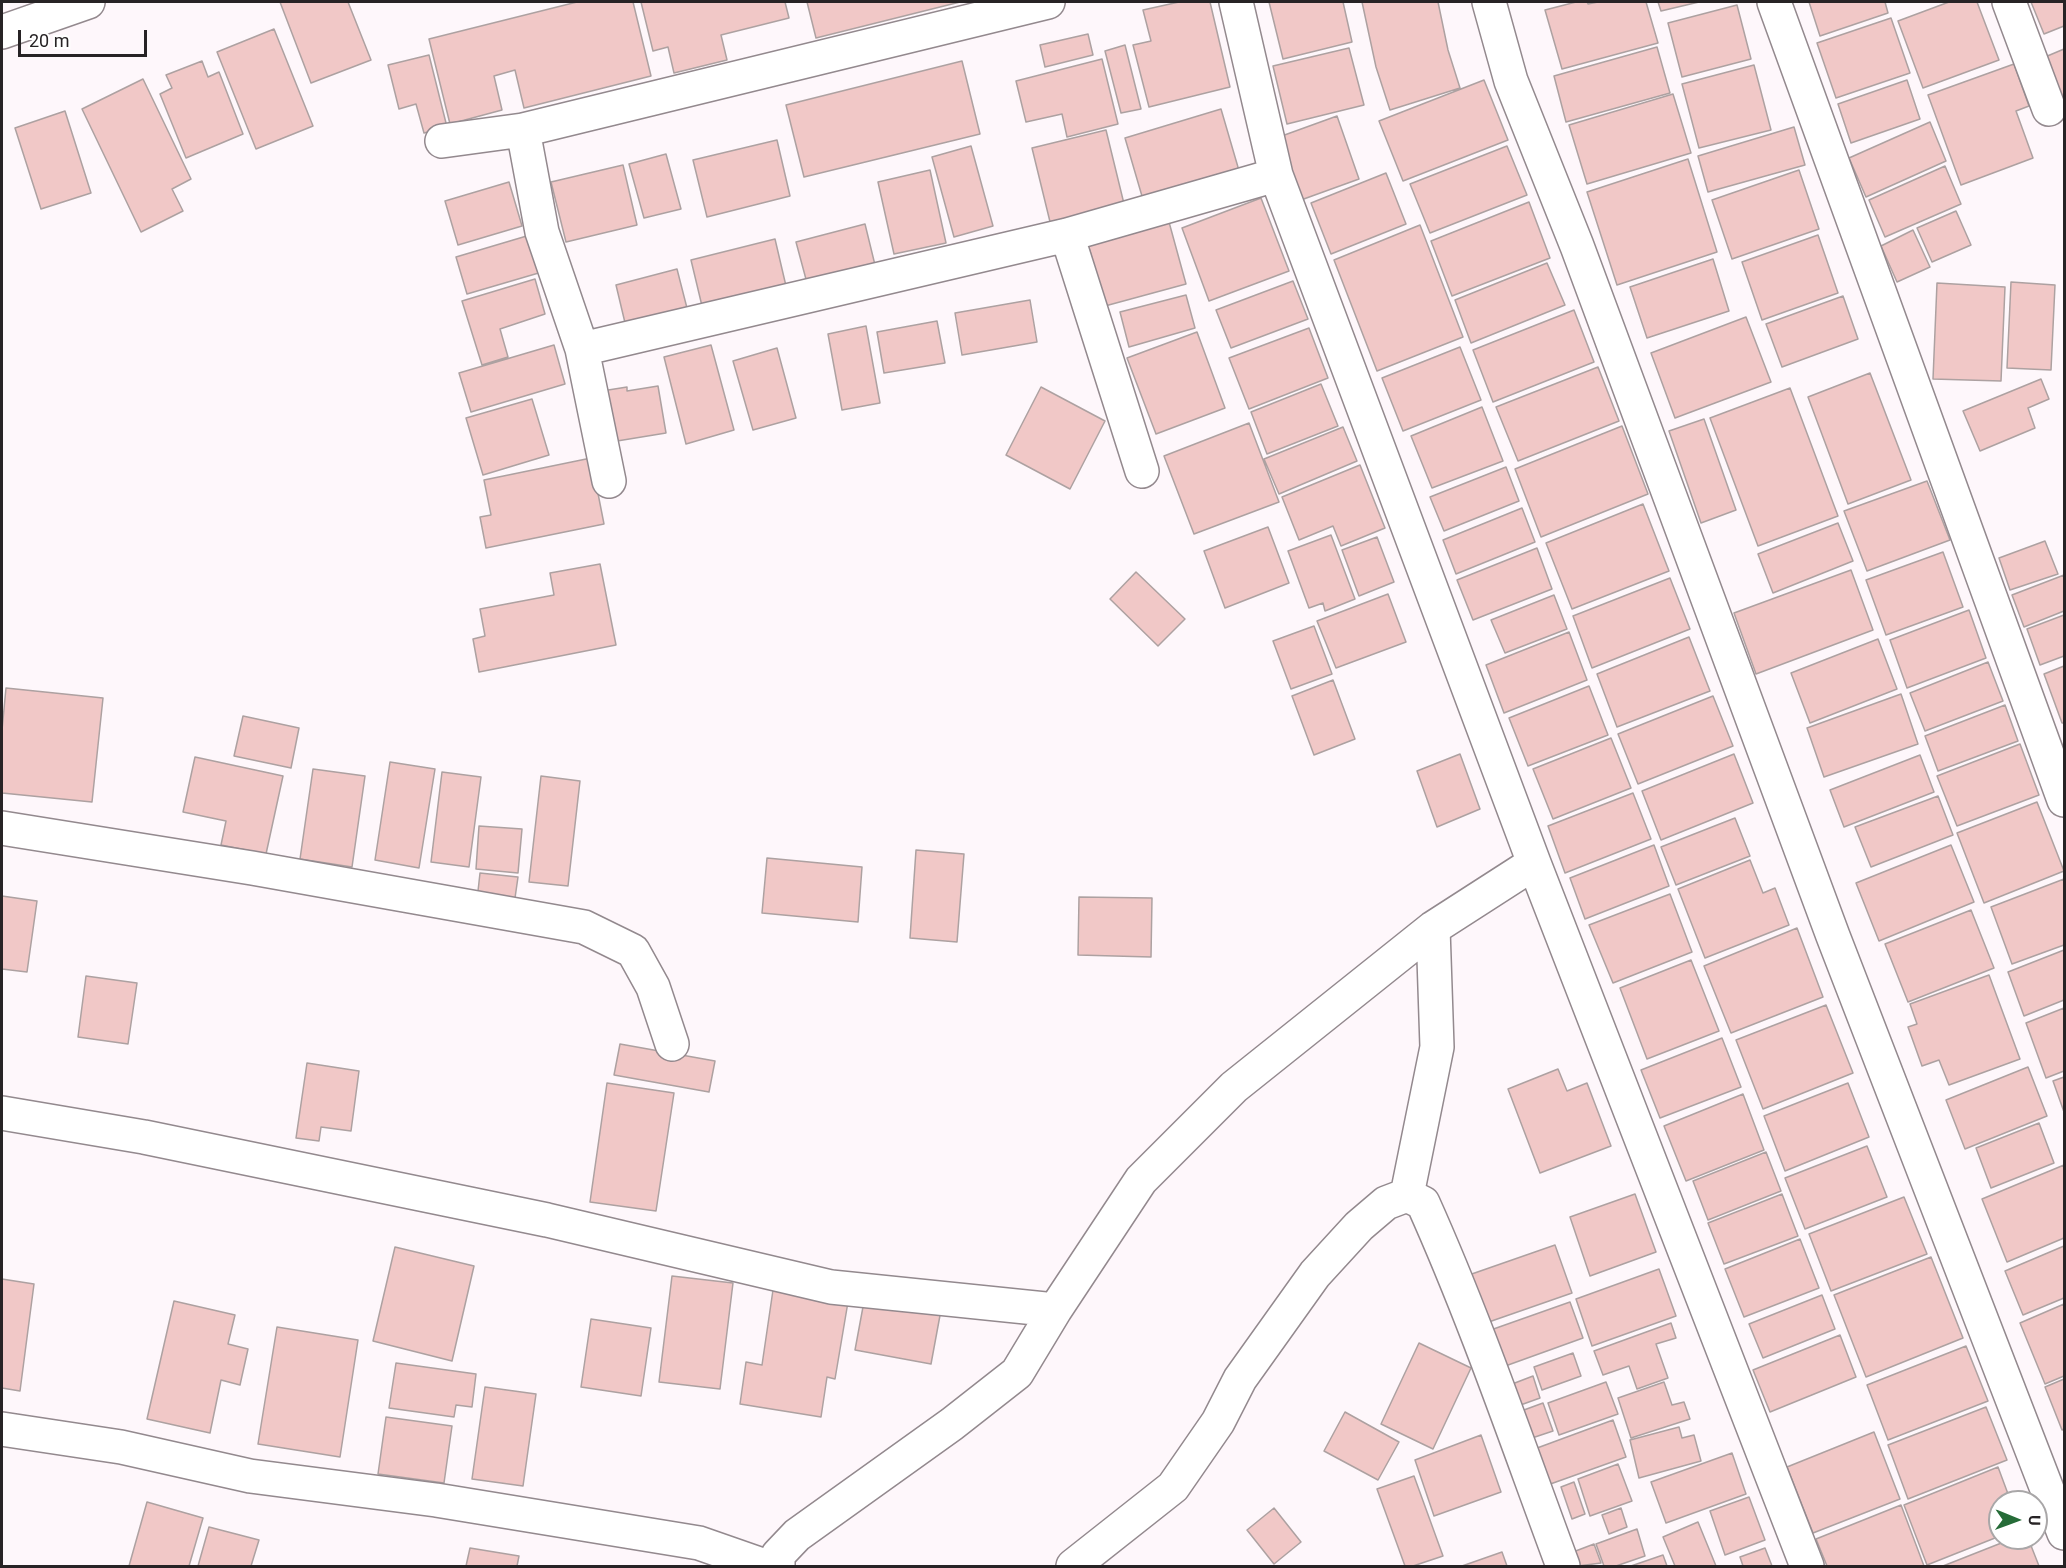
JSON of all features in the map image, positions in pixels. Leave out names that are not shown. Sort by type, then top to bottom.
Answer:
[{"type":"street","points":[[2,32],[88,2]]},
{"type":"street","points":[[442,141],[523,130],[1048,2]]},
{"type":"street","points":[[1236,2],[1276,175],[1534,863],[1807,1566]]},
{"type":"street","points":[[1489,2],[1511,81],[1581,257],[1829,925],[2064,1533]]},
{"type":"street","points":[[1774,2],[2064,800]]},
{"type":"street","points":[[2009,2],[2049,109]]},
{"type":"street","points":[[523,130],[542,232],[582,349],[609,481]]},
{"type":"street","points":[[582,349],[1066,235],[1276,175]]},
{"type":"street","points":[[1066,235],[1142,471]]},
{"type":"street","points":[[2,828],[252,868],[585,927],[633,951],[653,987],[672,1044]]},
{"type":"street","points":[[2,1429],[121,1447],[250,1476],[436,1500],[699,1543],[724,1550],[734,1557],[765,1565],[797,1535],[952,1424],[1017,1373],[1055,1310],[1141,1180],[1234,1087],[1433,928],[1534,863]]},
{"type":"street","points":[[1407,1195],[1437,1047],[1433,928]]},
{"type":"street","points":[[2,1113],[144,1137],[547,1220],[831,1287],[1055,1310]]},
{"type":"street","points":[[1072,1566],[1173,1487],[1218,1422],[1240,1379],[1315,1274],[1359,1226],[1386,1203],[1407,1195],[1423,1203],[1430,1219],[1466,1305],[1563,1566]]},
{"type":"building","points":[[280,2],[348,2],[371,60],[311,83]]},
{"type":"building","points":[[577,2],[633,2],[651,76],[524,108],[515,70],[494,76],[502,110],[450,124],[429,39]]},
{"type":"building","points":[[641,2],[785,2],[789,18],[721,35],[727,60],[674,73],[668,47],[653,51]]},
{"type":"building","points":[[807,2],[960,2],[816,38]]},
{"type":"building","points":[[1179,2],[1210,2],[1230,87],[1149,107],[1133,45],[1151,41],[1143,10]]},
{"type":"building","points":[[1269,2],[1343,2],[1352,42],[1283,59]]},
{"type":"building","points":[[1362,2],[1438,2],[1448,50],[1460,88],[1390,110],[1376,67]]},
{"type":"building","points":[[1576,2],[1587,2],[1588,4],[1646,2],[1658,43],[1562,69],[1545,10]]},
{"type":"building","points":[[1658,2],[1699,2],[1661,11]]},
{"type":"building","points":[[1809,2],[1885,2],[1888,13],[1820,36]]},
{"type":"building","points":[[1949,2],[1977,2],[1999,60],[1923,88],[1898,21]]},
{"type":"building","points":[[2031,2],[2064,2],[2064,26],[2044,34]]},
{"type":"building","points":[[1737,5],[1751,59],[1682,77],[1668,23]]},
{"type":"building","points":[[1891,18],[1910,73],[1836,98],[1817,43]]},
{"type":"building","points":[[274,29],[313,126],[256,149],[217,52]]},
{"type":"building","points":[[1088,34],[1093,55],[1045,67],[1040,45]]},
{"type":"building","points":[[1125,45],[1141,109],[1121,113],[1105,51]]},
{"type":"building","points":[[1657,47],[1670,93],[1566,122],[1554,76]]},
{"type":"building","points":[[1349,48],[1364,105],[1287,124],[1273,66]]},
{"type":"building","points":[[2064,49],[2064,104],[2045,57]]},
{"type":"building","points":[[429,55],[447,127],[424,133],[416,104],[399,109],[388,65]]},
{"type":"building","points":[[1102,59],[1118,124],[1067,137],[1062,114],[1026,122],[1016,81]]},
{"type":"building","points":[[202,61],[208,77],[219,72],[243,134],[186,158],[160,94],[172,88],[166,75]]},
{"type":"building","points":[[962,61],[980,134],[804,177],[786,105]]},
{"type":"building","points":[[2014,64],[2029,106],[2016,111],[2033,158],[1961,185],[1928,95]]},
{"type":"building","points":[[1754,65],[1771,130],[1699,148],[1682,84]]},
{"type":"building","points":[[143,79],[191,179],[172,189],[183,211],[141,232],[82,109]]},
{"type":"building","points":[[1484,80],[1508,140],[1403,181],[1379,121]]},
{"type":"building","points":[[1907,80],[1920,119],[1851,143],[1838,104]]},
{"type":"building","points":[[1673,94],[1691,153],[1587,184],[1569,125]]},
{"type":"building","points":[[1221,109],[1240,174],[1144,203],[1125,138]]},
{"type":"building","points":[[65,111],[91,193],[41,209],[15,128]]},
{"type":"building","points":[[1337,116],[1359,179],[1301,200],[1279,137]]},
{"type":"building","points":[[1930,122],[1946,161],[1866,197],[1849,158]]},
{"type":"building","points":[[1794,127],[1805,165],[1708,192],[1698,156]]},
{"type":"building","points":[[1106,130],[1126,212],[1052,230],[1032,148]]},
{"type":"building","points":[[777,140],[790,196],[707,217],[693,160]]},
{"type":"building","points":[[971,146],[993,226],[954,237],[932,157]]},
{"type":"building","points":[[1507,146],[1527,195],[1430,233],[1410,184]]},
{"type":"building","points":[[666,154],[681,209],[644,218],[629,164]]},
{"type":"building","points":[[1688,159],[1717,252],[1617,285],[1587,192]]},
{"type":"building","points":[[623,165],[637,225],[566,242],[551,182]]},
{"type":"building","points":[[1945,166],[1961,204],[1885,237],[1869,200]]},
{"type":"building","points":[[930,170],[946,243],[894,254],[878,182]]},
{"type":"building","points":[[1799,170],[1819,229],[1732,259],[1712,200]]},
{"type":"building","points":[[1386,173],[1406,224],[1331,254],[1311,203]]},
{"type":"building","points":[[509,182],[522,226],[458,245],[445,201]]},
{"type":"building","points":[[1261,198],[1289,271],[1209,301],[1182,228]]},
{"type":"building","points":[[1529,202],[1550,258],[1452,296],[1431,241]]},
{"type":"building","points":[[1956,211],[1971,245],[1932,262],[1917,228]]},
{"type":"building","points":[[1169,222],[1186,284],[1105,306],[1088,244]]},
{"type":"building","points":[[865,224],[875,265],[807,283],[796,242]]},
{"type":"building","points":[[1420,225],[1463,337],[1377,371],[1334,260]]},
{"type":"building","points":[[1913,230],[1930,267],[1897,282],[1881,246]]},
{"type":"building","points":[[530,235],[542,272],[467,294],[456,257]]},
{"type":"building","points":[[1818,235],[1838,293],[1762,320],[1742,262]]},
{"type":"building","points":[[775,239],[786,286],[702,306],[691,260]]},
{"type":"building","points":[[1713,259],[1729,311],[1647,338],[1630,287]]},
{"type":"building","points":[[1547,263],[1565,305],[1471,343],[1455,300]]},
{"type":"building","points":[[677,269],[688,312],[626,327],[616,285]]},
{"type":"building","points":[[535,279],[545,314],[500,329],[508,357],[482,365],[462,301]]},
{"type":"building","points":[[1293,281],[1308,319],[1231,348],[1216,310]]},
{"type":"building","points":[[2011,282],[2055,285],[2051,370],[2007,368]]},
{"type":"building","points":[[1937,283],[2005,287],[2001,381],[1933,379]]},
{"type":"building","points":[[1186,295],[1195,328],[1129,347],[1120,312]]},
{"type":"building","points":[[1843,296],[1858,339],[1782,367],[1766,324]]},
{"type":"building","points":[[1030,300],[1037,342],[962,355],[955,313]]},
{"type":"building","points":[[1574,310],[1594,362],[1493,402],[1473,350]]},
{"type":"building","points":[[1746,317],[1771,382],[1675,418],[1651,353]]},
{"type":"building","points":[[937,321],[945,363],[884,373],[877,332]]},
{"type":"building","points":[[866,326],[880,403],[842,410],[828,334]]},
{"type":"building","points":[[1309,328],[1328,378],[1249,409],[1229,358]]},
{"type":"building","points":[[1197,332],[1225,408],[1156,434],[1127,358]]},
{"type":"building","points":[[554,345],[565,384],[471,412],[459,373]]},
{"type":"building","points":[[711,345],[734,430],[686,444],[664,357]]},
{"type":"building","points":[[1460,347],[1481,400],[1403,431],[1382,378]]},
{"type":"building","points":[[777,348],[796,418],[753,430],[733,361]]},
{"type":"building","points":[[1598,367],[1619,421],[1518,461],[1496,407]]},
{"type":"building","points":[[1870,373],[1911,480],[1848,504],[1808,397]]},
{"type":"building","points":[[2041,379],[2049,399],[2028,408],[2035,428],[1980,451],[1963,411]]},
{"type":"building","points":[[1321,384],[1338,426],[1267,454],[1251,412]]},
{"type":"building","points":[[658,386],[666,433],[611,442],[602,391],[627,387],[627,391]]},
{"type":"building","points":[[1041,387],[1105,421],[1070,489],[1006,455]]},
{"type":"building","points":[[1790,388],[1838,516],[1758,546],[1710,418]]},
{"type":"building","points":[[532,399],[549,455],[483,475],[466,418]]},
{"type":"building","points":[[1482,407],[1503,461],[1432,488],[1411,436]]},
{"type":"building","points":[[1704,419],[1736,510],[1701,523],[1669,431]]},
{"type":"building","points":[[1249,423],[1279,502],[1194,534],[1164,456]]},
{"type":"building","points":[[1622,426],[1648,494],[1541,537],[1515,469]]},
{"type":"building","points":[[1343,427],[1357,461],[1279,494],[1264,459]]},
{"type":"building","points":[[591,458],[604,524],[486,548],[480,517],[491,515],[484,480]]},
{"type":"building","points":[[1360,465],[1385,528],[1341,546],[1333,526],[1299,540],[1282,497]]},
{"type":"building","points":[[1506,467],[1519,501],[1444,531],[1430,497]]},
{"type":"building","points":[[1927,481],[1950,540],[1867,571],[1844,511]]},
{"type":"building","points":[[1643,504],[1669,571],[1572,609],[1546,543]]},
{"type":"building","points":[[1522,508],[1535,542],[1456,574],[1443,540]]},
{"type":"building","points":[[1838,523],[1853,561],[1773,593],[1758,554]]},
{"type":"building","points":[[1268,527],[1289,583],[1225,608],[1204,551]]},
{"type":"building","points":[[1331,535],[1355,599],[1325,611],[1323,603],[1309,608],[1288,551]]},
{"type":"building","points":[[1377,537],[1394,582],[1359,596],[1342,550]]},
{"type":"building","points":[[2045,541],[2058,574],[2010,590],[1999,558]]},
{"type":"building","points":[[1537,548],[1552,589],[1473,620],[1457,580]]},
{"type":"building","points":[[1943,552],[1963,607],[1886,635],[1866,580]]},
{"type":"building","points":[[600,564],[616,645],[479,672],[473,639],[485,636],[480,609],[554,595],[550,573]]},
{"type":"building","points":[[1851,570],[1873,630],[1756,674],[1734,613]]},
{"type":"building","points":[[1136,572],[1185,619],[1158,646],[1110,599]]},
{"type":"building","points":[[2064,575],[2064,611],[2024,627],[2012,595]]},
{"type":"building","points":[[1670,578],[1690,629],[1592,668],[1573,616]]},
{"type":"building","points":[[1388,594],[1406,642],[1336,668],[1317,621]]},
{"type":"building","points":[[1554,595],[1567,629],[1505,653],[1491,620]]},
{"type":"building","points":[[1969,610],[1986,658],[1907,688],[1890,640]]},
{"type":"building","points":[[2064,615],[2064,656],[2040,665],[2027,629]]},
{"type":"building","points":[[1314,626],[1332,674],[1291,689],[1273,641]]},
{"type":"building","points":[[1569,632],[1587,680],[1504,713],[1486,665]]},
{"type":"building","points":[[1689,637],[1710,691],[1617,727],[1597,674]]},
{"type":"building","points":[[1878,639],[1897,689],[1810,723],[1791,673]]},
{"type":"building","points":[[1988,662],[2003,701],[1925,731],[1910,693]]},
{"type":"building","points":[[2064,666],[2064,723],[2062,723],[2044,674]]},
{"type":"building","points":[[1333,680],[1355,739],[1314,755],[1292,696]]},
{"type":"building","points":[[1589,686],[1608,735],[1528,766],[1509,718]]},
{"type":"building","points":[[6,688],[103,698],[92,802],[2,793],[2,730]]},
{"type":"building","points":[[1901,694],[1918,744],[1824,777],[1807,728]]},
{"type":"building","points":[[1713,696],[1733,746],[1638,784],[1618,734]]},
{"type":"building","points":[[2005,705],[2018,741],[1938,771],[1925,736]]},
{"type":"building","points":[[243,716],[299,728],[291,768],[234,756]]},
{"type":"building","points":[[1611,738],[1631,788],[1553,819],[1533,769]]},
{"type":"building","points":[[2020,744],[2039,795],[1957,826],[1937,776]]},
{"type":"building","points":[[1460,754],[1480,809],[1437,827],[1417,771]]},
{"type":"building","points":[[1734,754],[1753,803],[1661,840],[1642,791]]},
{"type":"building","points":[[1920,755],[1934,792],[1844,827],[1830,790]]},
{"type":"building","points":[[195,757],[283,776],[266,854],[221,845],[226,821],[183,812]]},
{"type":"building","points":[[390,762],[435,769],[419,868],[375,860]]},
{"type":"building","points":[[313,769],[365,776],[352,867],[300,859]]},
{"type":"building","points":[[442,772],[481,777],[469,867],[431,862]]},
{"type":"building","points":[[541,776],[580,781],[568,886],[529,882]]},
{"type":"building","points":[[1633,793],[1651,839],[1565,873],[1548,826]]},
{"type":"building","points":[[1938,796],[1953,835],[1871,867],[1855,827]]},
{"type":"building","points":[[2037,802],[2064,871],[1984,903],[1957,833]]},
{"type":"building","points":[[1735,818],[1750,856],[1676,885],[1661,847]]},
{"type":"building","points":[[479,826],[522,829],[518,873],[476,869]]},
{"type":"building","points":[[1654,845],[1669,886],[1585,919],[1570,878]]},
{"type":"building","points":[[1951,845],[1974,902],[1879,941],[1856,883]]},
{"type":"building","points":[[916,850],[964,854],[957,942],[910,938]]},
{"type":"building","points":[[767,858],[862,867],[858,922],[762,913]]},
{"type":"building","points":[[1750,860],[1763,893],[1775,888],[1789,925],[1705,958],[1678,889]]},
{"type":"building","points":[[480,873],[518,877],[514,905],[477,900]]},
{"type":"building","points":[[2064,879],[2064,945],[2012,964],[1991,907]]},
{"type":"building","points":[[1670,894],[1692,952],[1613,983],[1589,925]]},
{"type":"building","points":[[2,896],[37,901],[27,972],[2,969]]},
{"type":"building","points":[[1079,897],[1152,898],[1151,957],[1078,955]]},
{"type":"building","points":[[1971,910],[1994,968],[1908,1002],[1885,944]]},
{"type":"building","points":[[1797,928],[1823,997],[1731,1033],[1704,966]]},
{"type":"building","points":[[2064,950],[2064,1000],[2024,1016],[2008,972]]},
{"type":"building","points":[[1691,960],[1719,1031],[1647,1059],[1620,988]]},
{"type":"building","points":[[1989,975],[2020,1059],[1949,1085],[1939,1060],[1922,1066],[1908,1027],[1917,1024],[1910,1004]]},
{"type":"building","points":[[86,976],[137,983],[128,1044],[78,1037]]},
{"type":"building","points":[[1826,1005],[1853,1073],[1763,1109],[1736,1040]]},
{"type":"building","points":[[2064,1008],[2064,1071],[2046,1078],[2026,1023]]},
{"type":"building","points":[[1722,1038],[1741,1087],[1660,1118],[1641,1070]]},
{"type":"building","points":[[620,1044],[715,1061],[709,1092],[614,1075]]},
{"type":"building","points":[[307,1063],[359,1071],[351,1131],[321,1127],[319,1141],[296,1138]]},
{"type":"building","points":[[2028,1067],[2047,1116],[1965,1149],[1946,1100]]},
{"type":"building","points":[[1558,1069],[1567,1091],[1587,1083],[1611,1146],[1540,1173],[1508,1089]]},
{"type":"building","points":[[2064,1077],[2064,1112],[2053,1081]]},
{"type":"building","points":[[607,1083],[674,1093],[656,1211],[590,1202]]},
{"type":"building","points":[[1848,1083],[1869,1137],[1785,1171],[1764,1116]]},
{"type":"building","points":[[1743,1094],[1764,1150],[1686,1181],[1664,1126]]},
{"type":"building","points":[[2039,1123],[2054,1163],[1991,1188],[1976,1148]]},
{"type":"building","points":[[1867,1146],[1887,1197],[1805,1229],[1785,1178]]},
{"type":"building","points":[[1766,1152],[1781,1191],[1708,1220],[1693,1181]]},
{"type":"building","points":[[2064,1165],[2064,1238],[2007,1262],[1982,1199]]},
{"type":"building","points":[[1635,1194],[1656,1252],[1590,1276],[1570,1217]]},
{"type":"building","points":[[1782,1194],[1798,1236],[1724,1264],[1708,1223]]},
{"type":"building","points":[[1904,1197],[1927,1254],[1831,1291],[1809,1234]]},
{"type":"building","points":[[1800,1239],[1819,1288],[1744,1317],[1725,1269]]},
{"type":"building","points":[[1555,1245],[1572,1293],[1483,1324],[1466,1276]]},
{"type":"building","points":[[2064,1246],[2064,1298],[2023,1315],[2005,1271]]},
{"type":"building","points":[[395,1247],[474,1266],[452,1361],[373,1341]]},
{"type":"building","points":[[1931,1257],[1963,1338],[1866,1377],[1834,1295]]},
{"type":"building","points":[[1659,1269],[1676,1316],[1592,1346],[1576,1299]]},
{"type":"building","points":[[672,1276],[733,1283],[720,1389],[659,1382]]},
{"type":"building","points":[[2,1279],[34,1284],[20,1391],[2,1388]]},
{"type":"building","points":[[773,1290],[848,1302],[835,1379],[827,1377],[821,1417],[740,1404],[746,1362],[762,1365]]},
{"type":"building","points":[[1822,1295],[1835,1329],[1763,1358],[1749,1324]]},
{"type":"building","points":[[865,1296],[941,1310],[931,1364],[855,1350]]},
{"type":"building","points":[[174,1301],[235,1315],[228,1344],[248,1349],[240,1385],[221,1380],[210,1433],[147,1419]]},
{"type":"building","points":[[1570,1302],[1583,1338],[1497,1369],[1485,1332]]},
{"type":"building","points":[[2064,1304],[2064,1376],[2045,1384],[2020,1323]]},
{"type":"building","points":[[591,1319],[651,1328],[641,1396],[581,1387]]},
{"type":"building","points":[[1671,1323],[1676,1338],[1656,1344],[1668,1378],[1637,1389],[1629,1366],[1603,1375],[1594,1351]]},
{"type":"building","points":[[277,1327],[358,1340],[340,1457],[258,1444]]},
{"type":"building","points":[[1840,1335],[1856,1377],[1770,1412],[1753,1370]]},
{"type":"building","points":[[1419,1343],[1471,1368],[1433,1449],[1381,1424]]},
{"type":"building","points":[[1966,1346],[1988,1401],[1888,1440],[1867,1385]]},
{"type":"building","points":[[1573,1353],[1581,1376],[1542,1390],[1534,1367]]},
{"type":"building","points":[[396,1363],[476,1374],[472,1407],[456,1405],[454,1417],[389,1408]]},
{"type":"building","points":[[1533,1376],[1540,1398],[1515,1407],[1507,1386]]},
{"type":"building","points":[[2064,1379],[2064,1429],[2062,1430],[2045,1387]]},
{"type":"building","points":[[1606,1382],[1618,1414],[1559,1435],[1548,1403]]},
{"type":"building","points":[[1664,1382],[1672,1405],[1684,1402],[1690,1419],[1631,1438],[1618,1398]]},
{"type":"building","points":[[485,1387],[536,1394],[523,1486],[472,1479]]},
{"type":"building","points":[[1543,1403],[1553,1431],[1523,1441],[1513,1414]]},
{"type":"building","points":[[1986,1407],[2007,1460],[1908,1499],[1888,1445]]},
{"type":"building","points":[[1345,1412],[1399,1442],[1378,1480],[1324,1451]]},
{"type":"building","points":[[386,1417],[452,1426],[444,1483],[378,1474]]},
{"type":"building","points":[[1613,1420],[1626,1457],[1542,1487],[1529,1451]]},
{"type":"building","points":[[1679,1427],[1682,1438],[1694,1435],[1701,1461],[1639,1478],[1630,1440]]},
{"type":"building","points":[[1874,1432],[1900,1499],[1813,1533],[1787,1467]]},
{"type":"building","points":[[1481,1435],[1501,1492],[1434,1516],[1415,1460]]},
{"type":"building","points":[[1732,1453],[1746,1494],[1666,1523],[1651,1482]]},
{"type":"building","points":[[1618,1464],[1632,1501],[1590,1516],[1578,1479]]},
{"type":"building","points":[[1998,1467],[2007,1490],[1988,1490],[1988,1541],[1927,1565],[1904,1505]]},
{"type":"building","points":[[1414,1476],[1443,1556],[1413,1566],[1405,1566],[1377,1489]]},
{"type":"building","points":[[1574,1482],[1585,1514],[1572,1519],[1561,1487]]},
{"type":"building","points":[[1749,1497],[1765,1540],[1725,1555],[1710,1511]]},
{"type":"building","points":[[147,1502],[203,1518],[189,1566],[129,1566]]},
{"type":"building","points":[[1901,1505],[1924,1566],[1827,1566],[1816,1539]]},
{"type":"building","points":[[1274,1508],[1301,1542],[1274,1564],[1247,1530]]},
{"type":"building","points":[[1621,1508],[1627,1527],[1609,1534],[1602,1515]]},
{"type":"building","points":[[1698,1522],[1716,1566],[1675,1566],[1663,1537]]},
{"type":"building","points":[[209,1527],[259,1540],[251,1566],[198,1566]]},
{"type":"building","points":[[1637,1529],[1645,1556],[1616,1566],[1604,1566],[1596,1544]]},
{"type":"building","points":[[1594,1544],[1601,1563],[1578,1566],[1573,1552]]},
{"type":"building","points":[[470,1548],[519,1556],[517,1566],[466,1566]]},
{"type":"building","points":[[1765,1548],[1772,1566],[1743,1566],[1740,1557]]},
{"type":"building","points":[[1988,1548],[2033,1550],[2039,1566],[1943,1566]]},
{"type":"building","points":[[1502,1552],[1507,1566],[1462,1566]]},
{"type":"building","points":[[1663,1555],[1667,1566],[1631,1566]]}]
